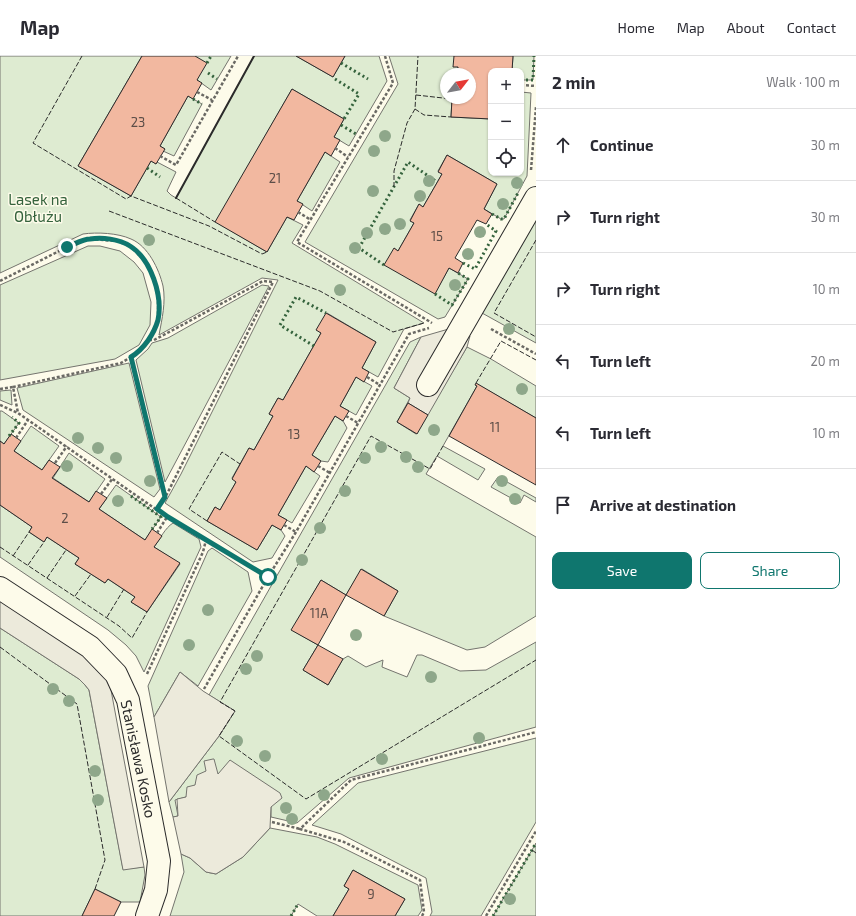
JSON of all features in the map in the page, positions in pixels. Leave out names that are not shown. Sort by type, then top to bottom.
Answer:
[{"type":"street","points":[[428,385],[536,198]]},
{"type":"street","name":"Stanisława Kosko","points":[[0,588],[90,647],[116,674],[128,700],[159,861],[156,890],[147,916]]},
{"type":"path","points":[[160,156],[176,165],[238,56]]},
{"type":"path","points":[[385,56],[393,83],[297,242],[438,326]]},
{"type":"path","points":[[524,85],[536,86]]},
{"type":"path","points":[[197,92],[212,100]]},
{"type":"path","points":[[335,148],[348,157]]},
{"type":"path","points":[[298,212],[311,220]]},
{"type":"path","points":[[0,281],[67,247],[89,239],[117,241],[130,246],[148,264],[155,280],[158,301],[158,320],[149,340],[136,354],[121,363],[0,389]]},
{"type":"path","points":[[149,340],[154,340],[263,281],[273,282],[165,497],[157,509]]},
{"type":"path","points":[[204,689],[409,334],[422,330]]},
{"type":"path","points":[[506,338],[536,354]]},
{"type":"path","points":[[131,357],[165,497]]},
{"type":"path","points":[[367,377],[380,384]]},
{"type":"path","points":[[13,387],[18,413]]},
{"type":"path","points":[[0,405],[18,413],[168,517],[268,577]]},
{"type":"path","points":[[346,416],[358,423]]},
{"type":"path","points":[[16,438],[28,420]]},
{"type":"path","points":[[55,463],[67,446]]},
{"type":"path","points":[[318,466],[330,473]]},
{"type":"path","points":[[101,494],[113,478]]},
{"type":"path","points":[[157,533],[168,517]]},
{"type":"path","points":[[284,525],[296,532]]},
{"type":"path","points":[[147,674],[203,552],[206,540]]},
{"type":"path","points":[[300,829],[351,780],[536,732]]},
{"type":"path","points":[[272,822],[344,842],[420,880],[424,912],[422,916]]},
{"type":"path","points":[[486,916],[536,832]]},
{"type":"green space","name":"Lasek na Obłużu","points":[[0,56],[142,56],[78,166],[131,196],[151,161],[156,164],[157,162],[176,172],[167,191],[176,198],[254,56],[296,56],[333,77],[345,56],[379,56],[387,81],[349,146],[334,137],[344,119],[292,89],[216,222],[267,252],[287,217],[303,225],[292,243],[424,323],[404,329],[378,377],[362,368],[376,342],[327,313],[317,330],[321,333],[283,400],[278,398],[269,414],[273,416],[254,450],[249,448],[232,478],[236,482],[220,510],[215,507],[207,521],[257,550],[272,525],[281,530],[285,536],[272,558],[253,562],[165,503],[278,280],[262,278],[159,335],[164,304],[164,292],[161,279],[148,252],[137,242],[126,237],[120,235],[95,233],[83,234],[0,273]]},
{"type":"green space","points":[[195,56],[231,56],[211,90],[197,80]]},
{"type":"green space","points":[[389,56],[454,56],[458,68],[440,68],[440,104],[452,104],[451,117],[488,119],[488,176],[524,176],[524,92],[531,93],[527,176],[504,219],[501,219],[484,209],[497,184],[447,155],[438,171],[442,174],[423,207],[419,204],[410,220],[414,223],[398,251],[394,248],[435,293],[449,268],[468,279],[445,317],[438,319],[305,242],[398,84]]},
{"type":"green space","points":[[513,56],[534,56],[533,80],[524,80],[524,68],[512,68]]},
{"type":"green space","points":[[188,96],[202,104],[174,156],[163,151],[165,149],[160,146]]},
{"type":"green space","points":[[325,152],[340,162],[312,211],[297,201]]},
{"type":"green space","points":[[536,218],[536,343],[482,313]]},
{"type":"green space","points":[[88,246],[100,246],[120,251],[134,262],[143,273],[151,302],[150,325],[139,345],[115,359],[0,380],[0,285]]},
{"type":"green space","points":[[262,285],[269,286],[165,482],[136,360],[152,343],[168,338]]},
{"type":"green space","points":[[421,337],[394,388],[410,398],[397,422],[416,434],[467,347],[491,359],[536,386],[536,418],[477,384],[443,446],[485,469],[478,480],[437,456],[426,474],[536,537],[536,616],[485,647],[467,650],[384,616],[398,591],[362,569],[346,595],[321,580],[292,630],[318,645],[303,670],[328,685],[343,659],[348,656],[366,667],[383,660],[382,667],[407,677],[417,655],[422,655],[460,671],[486,670],[536,642],[536,727],[349,778],[297,823],[271,817],[271,807],[218,775],[206,771],[186,797],[175,800],[178,816],[173,817],[169,802],[219,736],[235,711],[209,695],[410,342]]},
{"type":"green space","points":[[129,363],[160,489],[154,497],[23,410],[17,388]]},
{"type":"green space","points":[[356,377],[372,386],[356,415],[340,406]]},
{"type":"green space","points":[[11,390],[12,405],[0,400],[0,391]]},
{"type":"green space","points":[[0,411],[19,423],[4,444],[0,441]]},
{"type":"green space","points":[[335,416],[343,421],[347,428],[328,462],[321,461],[312,455]]},
{"type":"green space","points":[[31,426],[59,446],[42,470],[14,451]]},
{"type":"green space","points":[[69,453],[105,479],[89,502],[53,478]]},
{"type":"green space","points":[[306,466],[320,476],[292,523],[278,515]]},
{"type":"green space","points":[[498,477],[536,498],[536,502],[524,495],[520,503],[491,487]]},
{"type":"green space","points":[[116,485],[161,517],[145,540],[99,509]]},
{"type":"green space","points":[[0,505],[32,527],[29,532],[44,542],[47,537],[79,558],[75,564],[105,583],[108,579],[135,597],[131,602],[147,612],[180,564],[154,547],[163,534],[173,523],[199,539],[201,547],[144,672],[136,656],[126,645],[108,630],[0,557]]},
{"type":"green space","points":[[212,548],[248,572],[252,591],[198,686],[180,672],[154,717],[148,686],[208,551]]},
{"type":"green space","points":[[0,628],[79,679],[89,690],[123,869],[144,867],[145,875],[140,902],[121,902],[95,889],[82,916],[0,916]]},
{"type":"green space","points":[[536,738],[536,822],[481,916],[430,916],[432,912],[426,878],[341,834],[312,825],[358,783]]},
{"type":"green space","points":[[270,828],[317,837],[335,844],[418,885],[422,910],[418,916],[395,916],[405,899],[353,870],[344,886],[349,889],[333,916],[317,916],[298,904],[291,916],[170,916],[184,872],[181,854],[190,858],[206,872],[216,874],[243,857]]},
{"type":"green space","points":[[536,843],[536,916],[493,916],[532,850]]},
{"type":"shaded area","points":[[452,328],[470,336],[467,347],[428,415],[408,403],[410,398],[394,388],[421,337]]},
{"type":"shaded area","points":[[0,600],[94,662],[107,680],[111,690],[144,867],[123,870],[89,690],[79,679],[0,628]]},
{"type":"shaded area","points":[[180,672],[203,691],[235,711],[219,736],[169,802],[154,717]]},
{"type":"shaded area","points":[[214,759],[218,774],[230,760],[280,793],[282,798],[271,807],[270,828],[243,857],[216,874],[206,872],[190,858],[181,854],[173,817],[178,816],[177,799],[186,797],[187,787],[195,785],[197,775],[206,771],[204,761]]},
{"type":"building","points":[[142,56],[195,56],[207,63],[197,80],[202,83],[193,99],[188,96],[160,146],[165,149],[156,164],[151,161],[131,196],[78,166]]},
{"type":"building","points":[[296,56],[345,56],[333,77]]},
{"type":"building","points":[[454,56],[513,56],[512,68],[488,68],[488,119],[451,117],[452,104],[476,104],[476,68],[453,67]]},
{"type":"building","points":[[292,89],[344,119],[334,137],[340,140],[331,156],[325,152],[297,201],[303,204],[294,220],[287,217],[267,252],[215,222]]},
{"type":"building","points":[[447,155],[497,184],[484,209],[492,214],[486,224],[477,220],[455,258],[463,263],[458,273],[449,268],[435,294],[384,265],[394,248],[398,251],[414,223],[410,221],[419,204],[423,207],[442,174],[438,172]]},
{"type":"building","points":[[326,313],[376,342],[362,368],[369,372],[364,382],[356,377],[340,406],[349,411],[343,421],[335,416],[312,455],[321,461],[314,472],[306,466],[278,515],[287,520],[281,530],[272,525],[257,550],[207,521],[215,507],[220,510],[236,482],[232,479],[249,448],[254,450],[273,416],[269,414],[278,398],[283,400],[321,333],[316,330]]},
{"type":"building","points":[[476,383],[536,418],[536,485],[449,436],[477,386],[475,385]]},
{"type":"building","points":[[408,403],[428,415],[417,434],[397,422]]},
{"type":"building","points":[[11,434],[21,441],[14,451],[42,470],[49,460],[60,467],[52,478],[89,502],[96,491],[107,498],[99,509],[145,540],[152,529],[162,536],[154,547],[180,563],[147,612],[131,602],[135,597],[108,579],[105,583],[75,564],[79,558],[47,537],[44,542],[29,532],[32,527],[0,505],[0,441],[4,444]]},
{"type":"building","points":[[361,569],[398,591],[384,616],[346,595]]},
{"type":"building","points":[[321,580],[346,595],[318,645],[291,630]]},
{"type":"building","points":[[318,645],[343,659],[328,685],[303,670]]},
{"type":"building","points":[[353,870],[405,899],[395,916],[333,916],[349,889],[344,886]]},
{"type":"building","points":[[95,889],[121,902],[114,916],[82,916]]},
{"type":"hedge","points":[[207,63],[211,56]]},
{"type":"hedge","points":[[524,80],[533,80],[534,56]]},
{"type":"hedge","points":[[341,63],[368,79]]},
{"type":"hedge","points":[[208,73],[217,79]]},
{"type":"hedge","points":[[335,79],[359,94],[344,119]]},
{"type":"hedge","points":[[193,99],[202,104]]},
{"type":"hedge","points":[[341,125],[356,134]]},
{"type":"hedge","points":[[384,265],[359,248],[408,162],[437,182]]},
{"type":"hedge","points":[[147,168],[160,177]]},
{"type":"hedge","points":[[492,214],[504,219],[519,191]]},
{"type":"hedge","points":[[463,263],[475,269],[496,231],[486,224]]},
{"type":"hedge","points":[[435,294],[452,305],[468,279],[458,273]]},
{"type":"hedge","points":[[314,346],[280,325],[296,297],[326,313]]},
{"type":"hedge","points":[[9,436],[19,423],[12,417]]},
{"type":"hedge","points":[[131,496],[161,517],[152,529]]},
{"type":"hedge","points":[[493,916],[536,843]]},
{"type":"hedge","points":[[291,916],[298,904]]},
{"type":"fence","points":[[82,56],[33,143],[126,199],[131,196],[209,226],[262,254],[267,252]]},
{"type":"fence","points":[[394,187],[394,171],[407,123],[415,109],[418,56]]},
{"type":"fence","points":[[416,95],[440,98]]},
{"type":"fence","points":[[415,109],[424,115],[451,117]]},
{"type":"fence","points":[[176,198],[215,222]]},
{"type":"fence","points":[[109,211],[320,291],[393,332],[424,323]]},
{"type":"fence","points":[[536,240],[494,313],[536,337]]},
{"type":"fence","points":[[476,383],[501,341],[536,360]]},
{"type":"fence","points":[[443,446],[430,469],[371,436],[220,702],[235,711],[219,736],[306,799],[536,660]]},
{"type":"fence","points":[[207,521],[189,509],[222,452],[240,464]]},
{"type":"fence","points":[[13,556],[29,532]]},
{"type":"fence","points":[[28,565],[44,542]]},
{"type":"fence","points":[[0,547],[119,626],[132,638],[147,612]]},
{"type":"fence","points":[[47,578],[66,550]]},
{"type":"fence","points":[[75,596],[91,574]]},
{"type":"fence","points":[[107,617],[124,589]]},
{"type":"fence","points":[[0,647],[77,704],[105,860],[95,889]]},
{"type":"fence","points":[[532,850],[536,853]]},
{"type":"wall","points":[[176,198],[254,56]]},
{"type":"route","points":[[67,247],[89,239],[100,238],[117,241],[130,246],[148,264],[155,280],[158,301],[158,320],[149,340],[136,354],[131,357],[165,497],[157,509],[268,577]]}]
